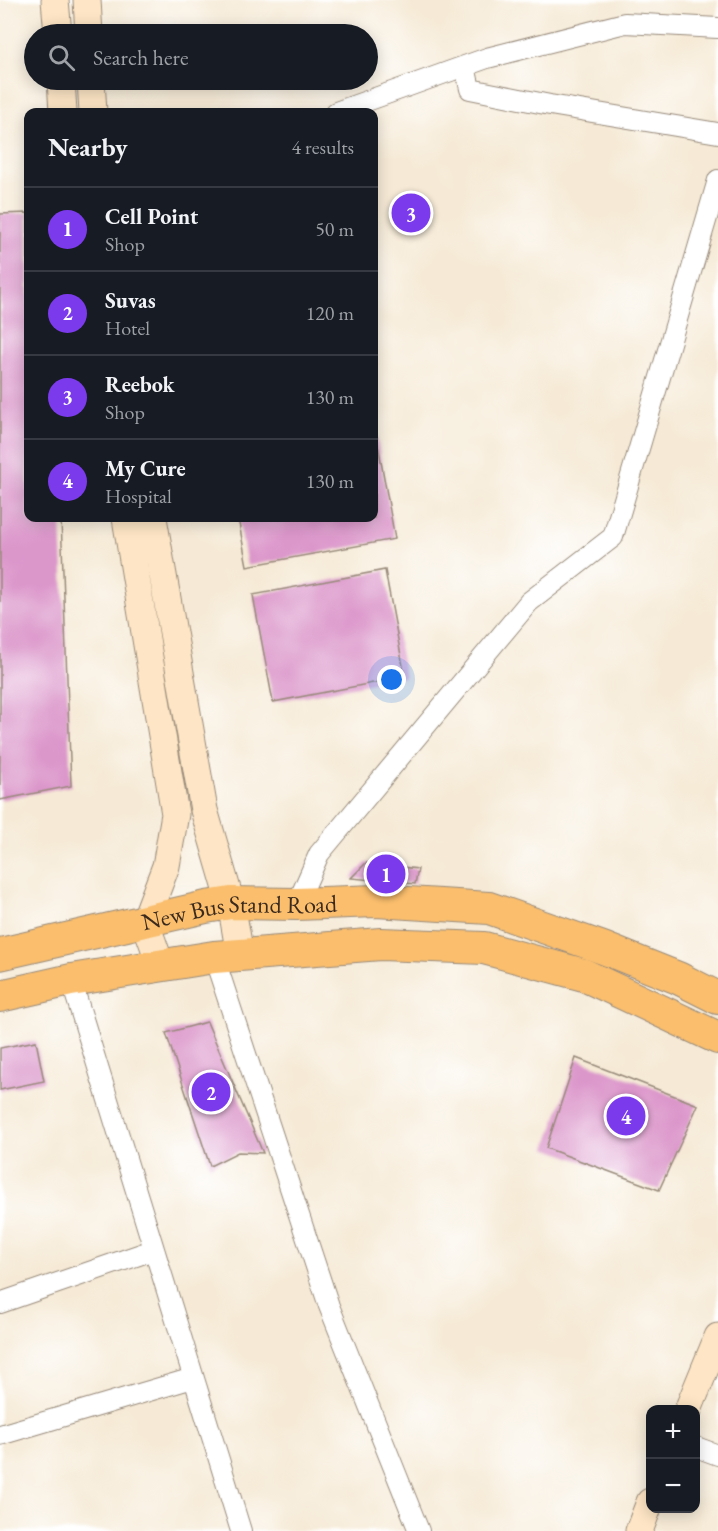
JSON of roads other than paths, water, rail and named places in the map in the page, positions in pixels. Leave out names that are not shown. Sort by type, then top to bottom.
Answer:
[{"type":"main road","points":[[55,0],[57,24]]},
{"type":"main road","points":[[87,0],[88,24]]},
{"type":"main road","points":[[62,90],[63,108]]},
{"type":"main road","points":[[92,90],[93,108]]},
{"type":"main road","points":[[127,522],[175,814],[166,866],[145,921],[161,966]]},
{"type":"main road","points":[[154,522],[204,810],[231,903],[227,956]]},
{"type":"main road","name":"New Bus Stand Road","points":[[0,954],[231,903],[297,904],[376,901],[489,908],[603,948],[678,978],[718,998]]},
{"type":"main road","name":"New Bus Stand Road","points":[[0,996],[71,980],[227,956],[381,944],[484,948],[584,975],[718,1038]]},
{"type":"main road","points":[[690,1405],[718,1337]]},
{"type":"main road","points":[[639,1531],[646,1513]]},
{"type":"street","points":[[347,108],[487,58],[625,23],[718,28]]},
{"type":"street","points":[[465,66],[470,89],[550,105],[718,132]]},
{"type":"street","points":[[297,904],[319,854],[529,602],[613,537],[718,180]]},
{"type":"street","points":[[227,956],[328,1306],[419,1531]]},
{"type":"street","points":[[71,980],[241,1531]]},
{"type":"street","points":[[0,1303],[153,1250]]},
{"type":"street","points":[[0,1435],[193,1378]]},
{"type":"street","points":[[700,1449],[718,1455]]},
{"type":"place","name":"Reebok","points":[[411,213]]},
{"type":"place","name":"Cell Point","points":[[386,874]]},
{"type":"place","name":"Suvas","points":[[211,1092]]},
{"type":"place","name":"My Cure","points":[[626,1116]]}]
